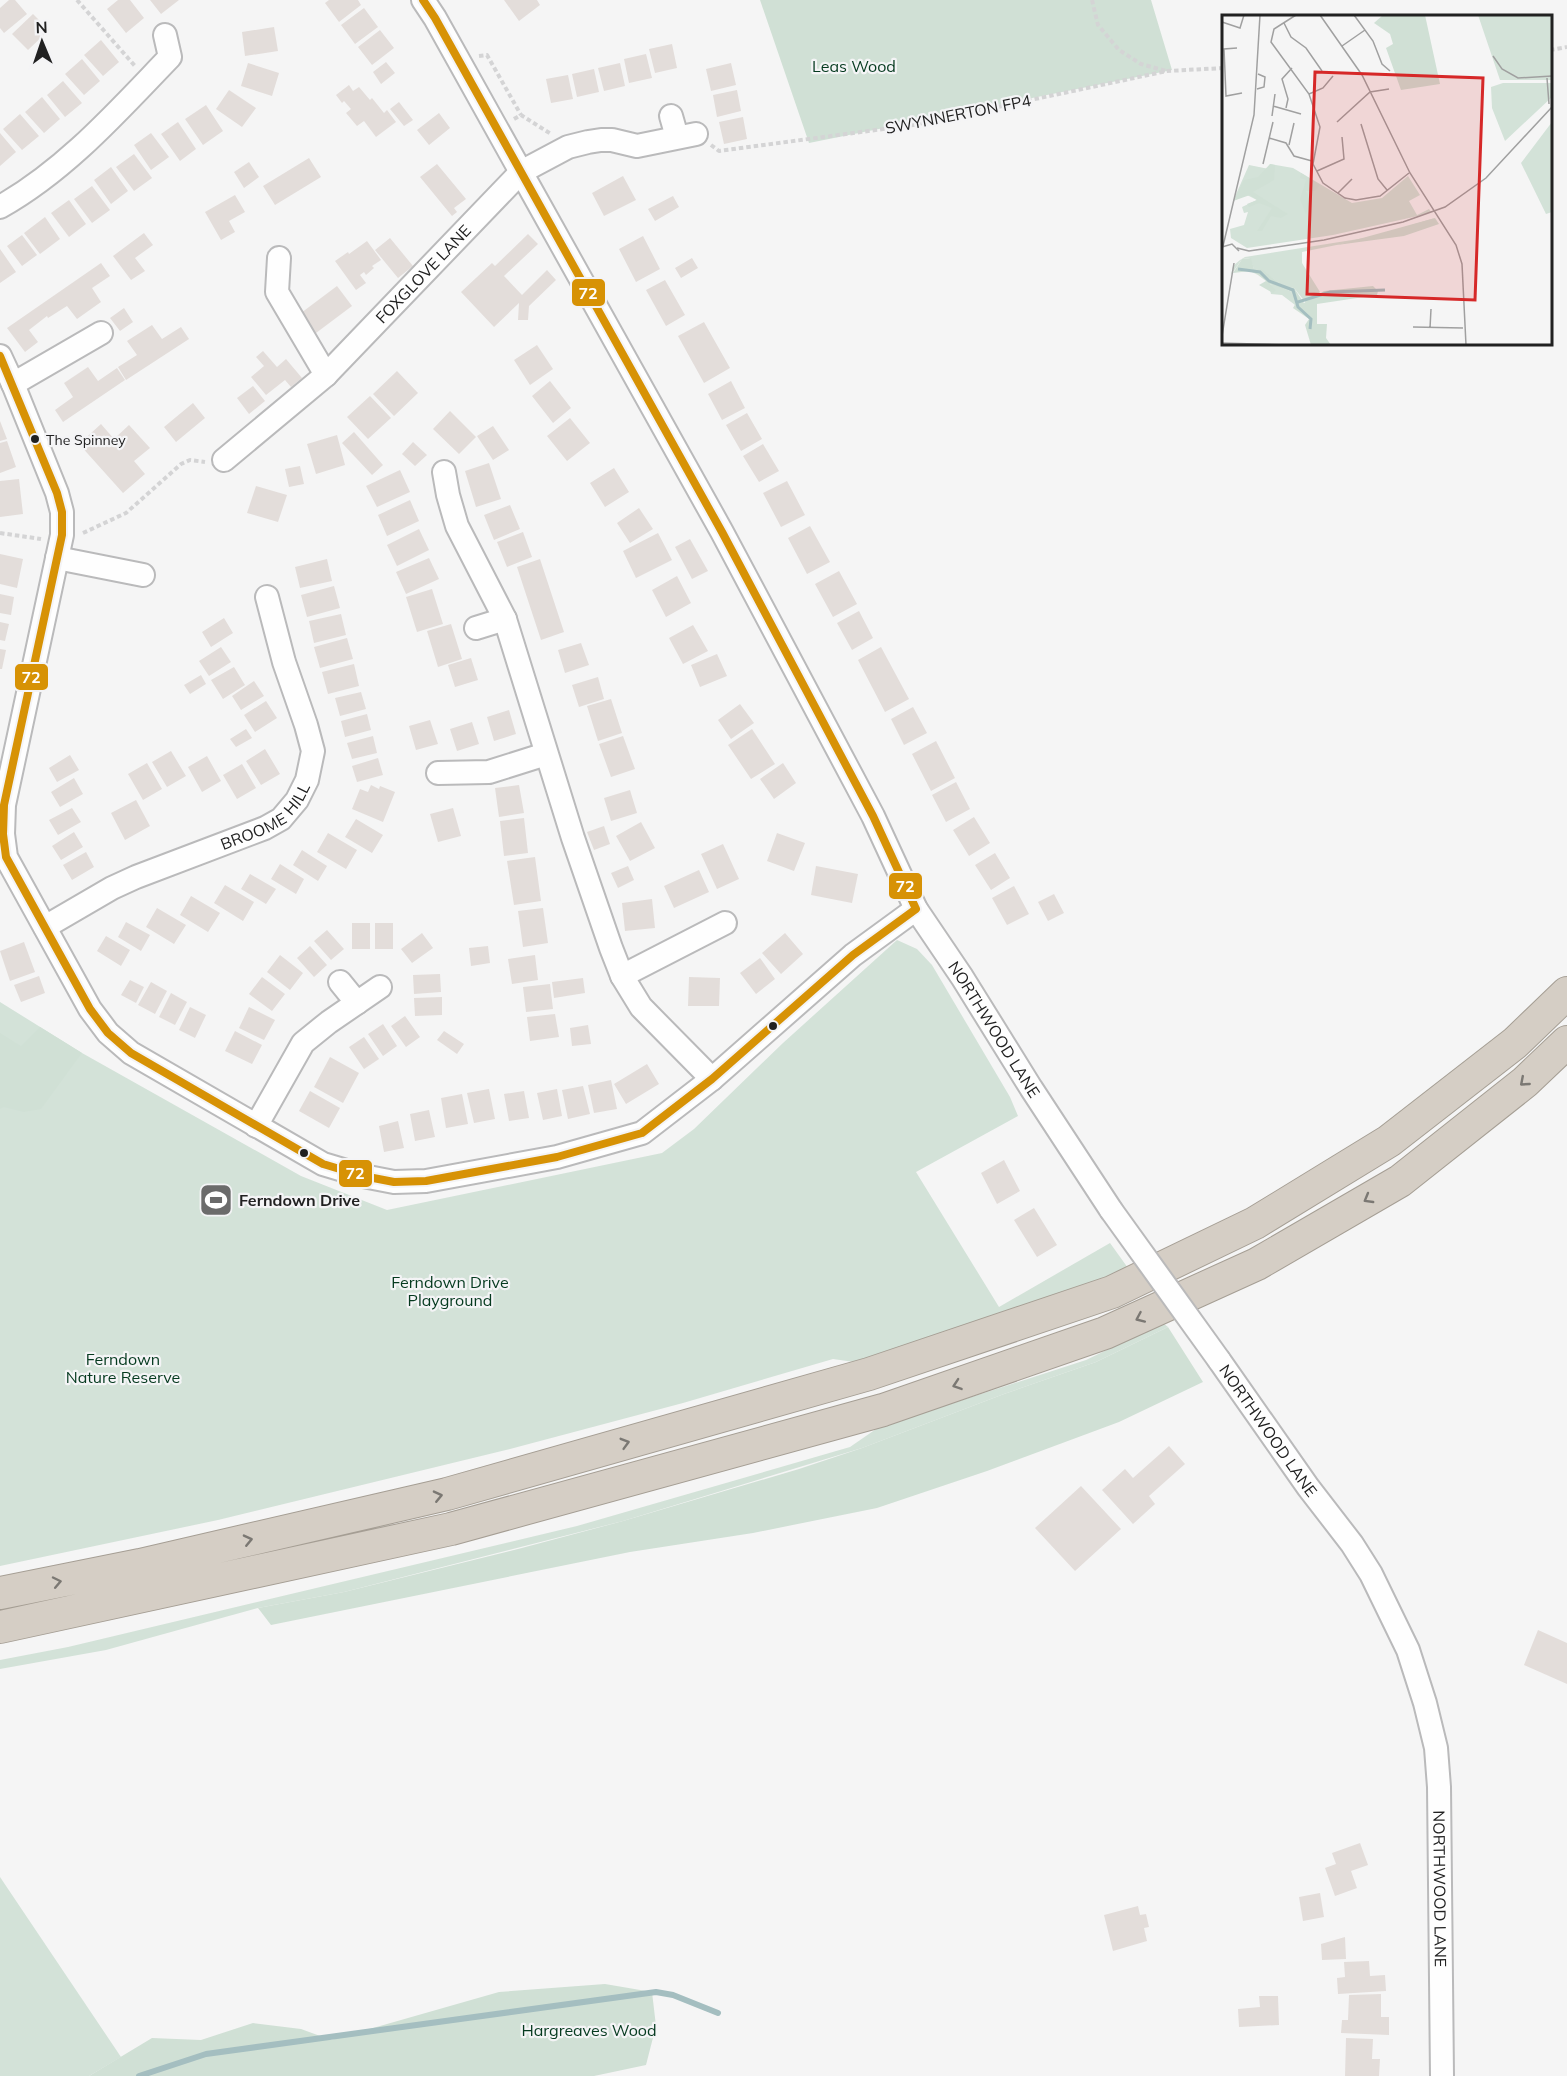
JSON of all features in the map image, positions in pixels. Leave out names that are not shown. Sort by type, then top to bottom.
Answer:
[{"type":"highway","points":[[0,1593],[140,1565],[447,1494],[868,1374],[1112,1292],[1255,1223],[1389,1141],[1515,1043],[1567,993]]},
{"type":"highway","points":[[0,1627],[451,1529],[883,1410],[1105,1333],[1257,1264],[1400,1181],[1525,1083],[1567,1042]]},
{"type":"street","name":"NORTHWOOD LANE","points":[[423,0],[722,532],[873,816],[916,909],[1112,1210],[1308,1487],[1352,1544],[1371,1575],[1408,1650],[1436,1748],[1439,1787],[1442,2076]]},
{"type":"street","points":[[0,207],[16,198],[81,148],[148,80],[170,57],[165,35]]},
{"type":"street","name":"FOXGLOVE LANE","points":[[224,460],[326,375],[521,172],[568,147],[601,140],[637,146],[681,129]]},
{"type":"street","points":[[279,258],[278,292],[326,375]]},
{"type":"street","points":[[14,384],[101,333]]},
{"type":"street","points":[[0,356],[14,384],[63,512],[62,535],[4,806],[1,835],[6,857],[90,1009],[108,1033],[131,1053],[323,1164],[363,1176],[394,1182],[426,1181],[557,1157],[642,1133],[712,1079],[853,955],[916,909]]},
{"type":"street","points":[[444,472],[457,526],[505,620],[534,708],[546,754],[622,976],[640,1007],[712,1079]]},
{"type":"street","points":[[57,558],[143,575]]},
{"type":"street","name":"BROOME HILL","points":[[45,927],[112,888],[136,877],[265,828],[281,819],[297,800],[307,780],[313,751],[284,662],[267,597]]},
{"type":"street","points":[[477,628],[505,620]]},
{"type":"street","points":[[438,773],[489,772],[546,754]]},
{"type":"street","points":[[622,976],[725,923]]},
{"type":"street","points":[[340,982],[357,1003]]},
{"type":"street","points":[[256,1126],[303,1043],[380,987]]},
{"type":"path","points":[[77,0],[148,80]]},
{"type":"path","points":[[1092,0],[1098,25],[1119,50],[1141,64],[1167,71]]},
{"type":"path","points":[[1552,50],[1567,47]]},
{"type":"path","name":"SWYNNERTON FP4","points":[[681,129],[718,151],[913,125],[1167,71],[1222,68]]},
{"type":"path","points":[[497,129],[521,115],[556,137],[561,151]]},
{"type":"path","points":[[0,532],[44,539],[62,535],[77,536],[126,513],[181,464],[190,460],[202,462],[224,460]]},
{"type":"green space","name":"Leas Wood","points":[[760,0],[1151,0],[1172,70],[809,143]]},
{"type":"green space","points":[[897,940],[917,949],[932,965],[1010,1097],[1018,1116],[916,1172],[999,1307],[1110,1243],[1128,1268],[1009,1315],[861,1363],[833,1359],[683,1403],[510,1449],[218,1520],[0,1566],[0,1002],[82,1053],[301,1176],[387,1210],[662,1153],[694,1129],[783,1043]]},
{"type":"green space","points":[[40,1027],[82,1053],[41,1109],[24,1112],[4,1107],[0,1109],[0,1033],[21,1046]]},
{"type":"green space","points":[[1163,1323],[1168,1327],[1096,1362],[862,1448],[623,1521],[344,1592],[258,1608],[106,1650],[0,1669],[0,1660],[68,1647],[577,1526],[850,1447],[879,1427],[1086,1360]]},
{"type":"green space","points":[[1168,1327],[1203,1382],[1119,1422],[987,1471],[877,1508],[753,1533],[630,1552],[271,1625],[258,1608],[344,1592],[518,1549],[623,1521],[799,1469],[1096,1362]]},
{"type":"green space","points":[[0,1877],[121,2057],[89,2076],[0,2076]]},
{"type":"green space","name":"Hargreaves Wood","points":[[605,1984],[652,1992],[656,2026],[646,2065],[594,2076],[89,2076],[152,2038],[201,2040],[253,2023],[301,2029],[331,2040],[499,1992]]},
{"type":"building","points":[[9,0],[15,0],[27,14],[4,33],[0,28],[0,8]]},
{"type":"building","points":[[118,0],[130,0],[144,18],[126,33],[107,9]]},
{"type":"building","points":[[150,0],[179,0],[161,14]]},
{"type":"building","points":[[329,0],[358,0],[361,5],[339,22],[325,3]]},
{"type":"building","points":[[504,0],[537,0],[540,5],[519,21]]},
{"type":"building","points":[[364,8],[378,27],[355,44],[341,25]]},
{"type":"building","points":[[33,14],[49,30],[28,50],[12,34]]},
{"type":"building","points":[[274,27],[278,51],[245,56],[242,32]]},
{"type":"building","points":[[380,30],[394,48],[372,65],[358,47]]},
{"type":"building","points":[[101,40],[119,62],[103,76],[84,55]]},
{"type":"building","points":[[672,44],[677,68],[655,73],[649,49]]},
{"type":"building","points":[[646,54],[652,78],[629,83],[624,59]]},
{"type":"building","points":[[82,59],[100,81],[84,95],[65,74]]},
{"type":"building","points":[[386,62],[395,73],[381,84],[373,72]]},
{"type":"building","points":[[248,63],[279,73],[272,96],[241,86]]},
{"type":"building","points":[[620,63],[625,86],[604,91],[598,68]]},
{"type":"building","points":[[731,63],[736,85],[711,91],[706,69]]},
{"type":"building","points":[[594,69],[599,92],[577,97],[572,74]]},
{"type":"building","points":[[568,75],[573,99],[551,103],[546,79]]},
{"type":"building","points":[[63,81],[82,103],[65,117],[47,95]]},
{"type":"building","points":[[349,85],[353,91],[359,87],[384,113],[387,110],[396,122],[376,137],[364,121],[357,126],[346,113],[351,109],[336,95]]},
{"type":"building","points":[[229,90],[256,108],[242,127],[216,109]]},
{"type":"building","points":[[737,90],[741,111],[717,117],[713,95]]},
{"type":"building","points":[[42,97],[60,119],[44,133],[25,112]]},
{"type":"building","points":[[399,102],[413,120],[404,126],[390,109]]},
{"type":"building","points":[[206,105],[223,131],[203,145],[185,119]]},
{"type":"building","points":[[439,113],[450,128],[429,145],[417,130]]},
{"type":"building","points":[[20,114],[39,136],[22,150],[3,129]]},
{"type":"building","points":[[743,117],[747,139],[724,144],[719,122]]},
{"type":"building","points":[[178,122],[196,149],[180,161],[161,134]]},
{"type":"building","points":[[0,133],[16,152],[0,166]]},
{"type":"building","points":[[151,133],[169,157],[151,170],[134,145]]},
{"type":"building","points":[[134,154],[152,178],[134,191],[116,167]]},
{"type":"building","points":[[309,158],[321,177],[275,205],[263,186]]},
{"type":"building","points":[[249,162],[259,177],[244,188],[234,172]]},
{"type":"building","points":[[437,164],[466,199],[454,208],[457,212],[452,216],[420,177]]},
{"type":"building","points":[[111,167],[128,191],[111,204],[94,180]]},
{"type":"building","points":[[623,176],[636,200],[604,216],[592,193]]},
{"type":"building","points":[[92,186],[110,210],[92,223],[74,199]]},
{"type":"building","points":[[235,195],[245,212],[229,221],[235,232],[221,240],[205,212]]},
{"type":"building","points":[[673,196],[679,207],[655,221],[648,209]]},
{"type":"building","points":[[69,200],[86,224],[69,237],[51,213]]},
{"type":"building","points":[[45,217],[60,239],[40,254],[24,233]]},
{"type":"building","points":[[144,233],[153,245],[135,258],[145,271],[131,280],[113,256]]},
{"type":"building","points":[[528,234],[538,244],[504,276],[522,295],[547,270],[556,280],[529,306],[528,320],[518,320],[519,303],[494,327],[461,292],[492,263],[495,266]]},
{"type":"building","points":[[22,235],[37,255],[22,266],[7,246]]},
{"type":"building","points":[[643,236],[660,269],[636,282],[619,249]]},
{"type":"building","points":[[390,238],[413,266],[398,278],[375,250]]},
{"type":"building","points":[[367,241],[381,260],[372,266],[374,268],[366,275],[364,272],[360,275],[366,283],[356,290],[335,261]]},
{"type":"building","points":[[0,249],[16,272],[0,283]]},
{"type":"building","points":[[692,258],[698,268],[681,278],[675,268]]},
{"type":"building","points":[[101,263],[110,276],[92,288],[101,302],[77,319],[67,306],[48,318],[47,316],[29,330],[38,342],[25,352],[7,328]]},
{"type":"building","points":[[665,280],[685,315],[666,326],[646,290]]},
{"type":"building","points":[[337,286],[352,306],[316,333],[301,313]]},
{"type":"building","points":[[124,308],[133,322],[120,331],[110,318]]},
{"type":"building","points":[[704,322],[730,368],[704,383],[678,336]]},
{"type":"building","points":[[152,325],[162,339],[181,327],[189,339],[126,380],[118,367],[137,355],[127,341]]},
{"type":"building","points":[[537,345],[553,369],[530,385],[514,360]]},
{"type":"building","points":[[263,351],[277,367],[286,359],[302,378],[291,387],[285,380],[266,395],[251,377],[264,366],[256,357]]},
{"type":"building","points":[[88,367],[98,381],[117,368],[125,380],[63,422],[55,410],[73,397],[64,383]]},
{"type":"building","points":[[397,371],[418,393],[394,416],[373,394]]},
{"type":"building","points":[[550,381],[571,408],[553,423],[532,396]]},
{"type":"building","points":[[731,381],[745,408],[722,420],[708,394]]},
{"type":"building","points":[[253,386],[265,401],[249,414],[237,398]]},
{"type":"building","points":[[370,396],[391,418],[368,439],[347,417]]},
{"type":"building","points":[[193,403],[205,418],[176,442],[164,427]]},
{"type":"building","points":[[450,411],[476,437],[459,454],[433,429]]},
{"type":"building","points":[[747,413],[762,439],[741,451],[726,425]]},
{"type":"building","points":[[570,418],[590,443],[567,461],[547,436]]},
{"type":"building","points":[[0,421],[7,439],[0,441]]},
{"type":"building","points":[[101,424],[114,439],[129,425],[150,448],[134,461],[145,474],[123,493],[79,444]]},
{"type":"building","points":[[493,426],[509,450],[493,460],[477,436]]},
{"type":"building","points":[[354,432],[383,465],[372,475],[342,443]]},
{"type":"building","points":[[337,435],[345,465],[316,474],[307,444]]},
{"type":"building","points":[[7,441],[16,467],[0,473],[0,443]]},
{"type":"building","points":[[413,442],[427,455],[415,466],[402,454]]},
{"type":"building","points":[[763,444],[779,471],[759,482],[743,456]]},
{"type":"building","points":[[489,463],[501,499],[476,507],[465,471]]},
{"type":"building","points":[[300,466],[304,484],[289,487],[285,469]]},
{"type":"building","points":[[614,468],[629,492],[605,507],[590,483]]},
{"type":"building","points":[[400,470],[410,492],[377,507],[366,486]]},
{"type":"building","points":[[19,479],[23,514],[0,517],[0,481]]},
{"type":"building","points":[[787,481],[805,515],[781,527],[763,493]]},
{"type":"building","points":[[256,486],[287,495],[278,522],[247,513]]},
{"type":"building","points":[[410,500],[419,521],[387,536],[378,515]]},
{"type":"building","points":[[510,505],[520,529],[494,540],[484,515]]},
{"type":"building","points":[[639,508],[653,529],[630,543],[617,523]]},
{"type":"building","points":[[810,526],[830,562],[807,574],[788,538]]},
{"type":"building","points":[[419,529],[429,550],[397,566],[387,545]]},
{"type":"building","points":[[523,532],[532,557],[507,567],[497,542]]},
{"type":"building","points":[[658,533],[672,560],[636,578],[623,551]]},
{"type":"building","points":[[690,539],[708,571],[692,579],[675,547]]},
{"type":"building","points":[[0,554],[23,559],[17,588],[0,584]]},
{"type":"building","points":[[429,558],[439,579],[406,594],[396,572]]},
{"type":"building","points":[[327,559],[332,581],[300,588],[295,567]]},
{"type":"building","points":[[540,559],[564,632],[541,640],[517,567]]},
{"type":"building","points":[[839,571],[857,604],[833,617],[815,584]]},
{"type":"building","points":[[677,576],[691,603],[666,617],[652,590]]},
{"type":"building","points":[[334,586],[340,608],[307,617],[301,595]]},
{"type":"building","points":[[432,589],[443,624],[417,632],[406,597]]},
{"type":"building","points":[[0,594],[14,597],[11,615],[0,613]]},
{"type":"building","points":[[859,611],[873,638],[852,650],[837,623]]},
{"type":"building","points":[[341,614],[346,635],[314,643],[309,621]]},
{"type":"building","points":[[224,618],[233,633],[211,647],[202,632]]},
{"type":"building","points":[[0,622],[9,624],[5,641],[0,640]]},
{"type":"building","points":[[451,624],[462,659],[438,667],[427,631]]},
{"type":"building","points":[[693,625],[708,651],[683,664],[669,638]]},
{"type":"building","points":[[347,638],[353,659],[320,668],[314,647]]},
{"type":"building","points":[[581,643],[589,665],[565,673],[558,650]]},
{"type":"building","points":[[221,647],[231,662],[209,676],[199,661]]},
{"type":"building","points":[[881,647],[909,699],[885,712],[858,660]]},
{"type":"building","points":[[0,649],[6,650],[2,669],[0,669]]},
{"type":"building","points":[[717,654],[727,676],[700,687],[691,665]]},
{"type":"building","points":[[471,658],[478,680],[455,687],[448,665]]},
{"type":"building","points":[[354,664],[359,686],[328,694],[322,672]]},
{"type":"building","points":[[234,667],[245,685],[223,699],[211,680]]},
{"type":"building","points":[[201,675],[206,684],[190,694],[184,685]]},
{"type":"building","points":[[598,677],[604,699],[579,707],[572,685]]},
{"type":"building","points":[[254,681],[264,696],[241,710],[232,696]]},
{"type":"building","points":[[361,692],[366,709],[340,716],[335,698]]},
{"type":"building","points":[[611,699],[622,733],[598,741],[587,706]]},
{"type":"building","points":[[266,701],[277,718],[255,732],[244,715]]},
{"type":"building","points":[[740,704],[754,723],[731,739],[718,720]]},
{"type":"building","points":[[913,707],[927,733],[904,745],[891,719]]},
{"type":"building","points":[[509,710],[516,734],[494,741],[487,717]]},
{"type":"building","points":[[367,714],[371,730],[345,737],[341,721]]},
{"type":"building","points":[[430,720],[438,744],[416,750],[409,726]]},
{"type":"building","points":[[472,722],[479,744],[457,751],[450,729]]},
{"type":"building","points":[[246,729],[252,738],[236,747],[230,739]]},
{"type":"building","points":[[752,729],[775,764],[751,779],[728,745]]},
{"type":"building","points":[[373,736],[377,753],[352,759],[347,743]]},
{"type":"building","points":[[623,736],[635,769],[611,777],[599,744]]},
{"type":"building","points":[[936,741],[955,778],[931,791],[912,754]]},
{"type":"building","points":[[265,749],[280,774],[261,785],[246,761]]},
{"type":"building","points":[[171,751],[186,776],[167,787],[152,762]]},
{"type":"building","points":[[70,755],[79,770],[57,782],[49,768]]},
{"type":"building","points":[[207,756],[221,781],[202,792],[188,767]]},
{"type":"building","points":[[378,758],[383,775],[357,782],[352,766]]},
{"type":"building","points":[[147,763],[162,789],[143,800],[128,774]]},
{"type":"building","points":[[783,763],[796,783],[774,799],[760,779]]},
{"type":"building","points":[[242,764],[256,788],[237,799],[223,775]]},
{"type":"building","points":[[74,778],[83,794],[60,807],[51,792]]},
{"type":"building","points":[[956,782],[970,809],[946,822],[932,795]]},
{"type":"building","points":[[371,785],[395,792],[383,822],[352,809],[360,789],[368,792]]},
{"type":"building","points":[[519,785],[524,813],[499,817],[495,788]]},
{"type":"building","points":[[630,790],[637,813],[611,821],[604,798]]},
{"type":"building","points":[[136,800],[150,826],[125,840],[111,813]]},
{"type":"building","points":[[72,808],[81,822],[58,835],[49,820]]},
{"type":"building","points":[[453,808],[461,836],[438,842],[430,814]]},
{"type":"building","points":[[974,817],[990,843],[969,856],[953,830]]},
{"type":"building","points":[[524,818],[528,853],[504,856],[500,821]]},
{"type":"building","points":[[356,819],[383,835],[372,853],[345,837]]},
{"type":"building","points":[[641,822],[655,848],[630,861],[616,836]]},
{"type":"building","points":[[604,826],[610,844],[594,850],[587,832]]},
{"type":"building","points":[[74,832],[83,847],[61,860],[52,846]]},
{"type":"building","points":[[328,833],[357,850],[346,869],[317,852]]},
{"type":"building","points":[[777,833],[805,843],[794,871],[767,861]]},
{"type":"building","points":[[723,844],[739,879],[717,889],[701,854]]},
{"type":"building","points":[[302,850],[327,866],[318,881],[293,865]]},
{"type":"building","points":[[86,852],[94,867],[72,880],[63,865]]},
{"type":"building","points":[[995,853],[1010,878],[991,890],[975,865]]},
{"type":"building","points":[[535,857],[541,901],[514,905],[507,861]]},
{"type":"building","points":[[280,864],[304,879],[296,894],[271,879]]},
{"type":"building","points":[[628,866],[634,880],[618,888],[611,873]]},
{"type":"building","points":[[816,866],[858,874],[852,903],[811,895]]},
{"type":"building","points":[[699,870],[709,892],[674,908],[664,886]]},
{"type":"building","points":[[250,874],[276,889],[266,904],[241,889]]},
{"type":"building","points":[[225,885],[254,902],[243,921],[214,903]]},
{"type":"building","points":[[1014,886],[1029,914],[1007,925],[992,898]]},
{"type":"building","points":[[1054,894],[1064,913],[1048,921],[1038,902]]},
{"type":"building","points":[[191,896],[220,913],[208,932],[180,915]]},
{"type":"building","points":[[652,899],[655,928],[625,931],[622,903]]},
{"type":"building","points":[[157,908],[186,925],[174,944],[146,927]]},
{"type":"building","points":[[543,908],[548,943],[523,947],[518,911]]},
{"type":"building","points":[[126,922],[150,935],[141,951],[118,937]]},
{"type":"building","points":[[352,923],[370,923],[370,949],[352,949]]},
{"type":"building","points":[[375,923],[393,923],[393,949],[375,949]]},
{"type":"building","points":[[327,930],[344,949],[331,960],[314,941]]},
{"type":"building","points":[[422,933],[433,948],[412,963],[401,949]]},
{"type":"building","points":[[785,933],[803,954],[781,974],[762,953]]},
{"type":"building","points":[[106,936],[130,950],[121,966],[97,951]]},
{"type":"building","points":[[24,942],[35,972],[10,981],[0,951]]},
{"type":"building","points":[[310,946],[327,965],[314,977],[297,958]]},
{"type":"building","points":[[488,946],[490,963],[471,966],[469,948]]},
{"type":"building","points":[[280,955],[303,973],[290,990],[267,972]]},
{"type":"building","points":[[535,955],[538,980],[512,984],[508,959]]},
{"type":"building","points":[[760,958],[775,979],[756,994],[740,973]]},
{"type":"building","points":[[440,974],[441,992],[414,994],[413,975]]},
{"type":"building","points":[[39,976],[45,993],[21,1002],[14,985]]},
{"type":"building","points":[[262,977],[285,994],[272,1011],[249,994]]},
{"type":"building","points":[[689,977],[720,978],[719,1006],[688,1006]]},
{"type":"building","points":[[583,978],[585,993],[554,998],[552,982]]},
{"type":"building","points":[[130,980],[144,987],[136,1003],[121,995]]},
{"type":"building","points":[[151,982],[167,991],[155,1014],[138,1005]]},
{"type":"building","points":[[550,984],[553,1009],[526,1012],[523,987]]},
{"type":"building","points":[[171,993],[187,1002],[175,1025],[159,1017]]},
{"type":"building","points":[[442,997],[442,1015],[415,1016],[414,998]]},
{"type":"building","points":[[190,1007],[206,1015],[195,1038],[179,1030]]},
{"type":"building","points":[[249,1007],[275,1020],[264,1040],[239,1028]]},
{"type":"building","points":[[555,1014],[559,1037],[530,1041],[527,1017]]},
{"type":"building","points":[[405,1016],[420,1037],[406,1047],[391,1026]]},
{"type":"building","points":[[383,1024],[397,1046],[383,1056],[368,1034]]},
{"type":"building","points":[[588,1025],[591,1044],[572,1046],[570,1028]]},
{"type":"building","points":[[235,1031],[262,1045],[252,1064],[225,1051]]},
{"type":"building","points":[[444,1031],[464,1044],[457,1054],[437,1040]]},
{"type":"building","points":[[364,1037],[379,1059],[364,1069],[349,1047]]},
{"type":"building","points":[[330,1057],[359,1073],[343,1103],[314,1087]]},
{"type":"building","points":[[647,1064],[659,1084],[626,1104],[614,1084]]},
{"type":"building","points":[[611,1080],[617,1109],[594,1113],[588,1085]]},
{"type":"building","points":[[583,1086],[590,1114],[568,1119],[562,1090]]},
{"type":"building","points":[[489,1089],[495,1119],[474,1123],[467,1093]]},
{"type":"building","points":[[557,1089],[562,1116],[543,1120],[537,1093]]},
{"type":"building","points":[[310,1091],[340,1108],[329,1128],[299,1111]]},
{"type":"building","points":[[524,1091],[529,1118],[509,1121],[504,1094]]},
{"type":"building","points":[[462,1094],[468,1124],[446,1128],[441,1098]]},
{"type":"building","points":[[429,1110],[435,1137],[415,1141],[410,1114]]},
{"type":"building","points":[[398,1121],[404,1148],[384,1152],[379,1126]]},
{"type":"building","points":[[1004,1160],[1020,1191],[997,1204],[981,1173]]},
{"type":"building","points":[[1034,1208],[1057,1245],[1037,1257],[1014,1220]]},
{"type":"building","points":[[1169,1446],[1185,1464],[1149,1496],[1155,1504],[1133,1524],[1102,1490],[1125,1469],[1133,1478]]},
{"type":"building","points":[[1081,1486],[1121,1529],[1075,1571],[1035,1528]]},
{"type":"building","points":[[1538,1630],[1567,1643],[1567,1684],[1524,1665]]},
{"type":"building","points":[[1360,1843],[1368,1865],[1351,1871],[1357,1888],[1335,1896],[1325,1868],[1336,1864],[1332,1853]]},
{"type":"building","points":[[1320,1893],[1324,1917],[1303,1921],[1299,1897]]},
{"type":"building","points":[[1138,1906],[1140,1915],[1146,1914],[1149,1927],[1144,1928],[1147,1941],[1113,1951],[1104,1915]]},
{"type":"building","points":[[1345,1937],[1346,1959],[1322,1960],[1321,1944]]},
{"type":"building","points":[[1369,1961],[1370,1976],[1385,1975],[1386,1991],[1338,1994],[1337,1978],[1345,1977],[1344,1962]]},
{"type":"building","points":[[1381,1994],[1381,2017],[1389,2017],[1389,2035],[1341,2033],[1342,2020],[1348,2020],[1349,1995]]},
{"type":"building","points":[[1259,1996],[1278,1996],[1279,2025],[1239,2027],[1238,2009],[1260,2007]]},
{"type":"building","points":[[1346,2038],[1373,2039],[1372,2059],[1380,2059],[1379,2076],[1345,2076]]},
{"type":"waterway","points":[[139,2076],[206,2054],[656,1992],[673,1995],[718,2013]]},
{"type":"transit line","name":"72","points":[[0,356],[57,493],[62,512],[62,535],[4,805],[3,834],[6,857],[90,1009],[108,1033],[131,1053],[323,1164],[363,1176],[394,1182],[426,1181],[557,1157],[642,1133],[712,1079],[853,955],[916,909],[873,816],[722,532],[423,0]]},
{"type":"place","name":"The Spinney","points":[[35,439]]},
{"type":"place","name":"Ferndown Drive","points":[[216,1200]]},
{"type":"park label","name":"Ferndown Drive Playground","points":[[450,1291]]},
{"type":"park label","name":"Ferndown Nature Reserve","points":[[123,1368]]}]
